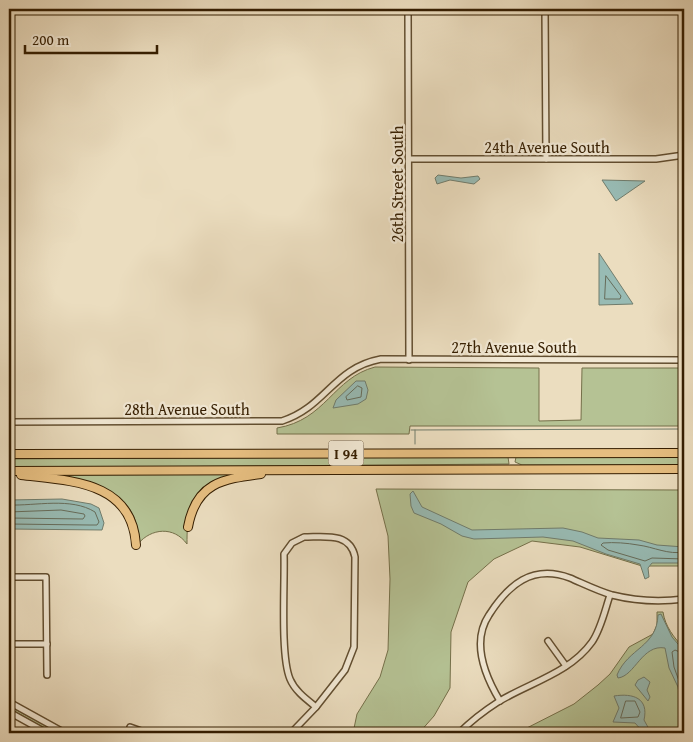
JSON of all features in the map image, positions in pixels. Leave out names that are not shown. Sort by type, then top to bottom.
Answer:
[{"type":"highway","name":"I 94","points":[[9,454],[684,453]]},
{"type":"highway","name":"I 94","points":[[9,473],[684,469]]},
{"type":"highway","points":[[188,527],[197,499],[208,487],[230,478],[294,470]]},
{"type":"highway","points":[[9,473],[74,482],[99,489],[120,501],[131,517],[135,529],[136,545]]},
{"type":"street","name":"26th Street South","points":[[408,9],[410,159],[409,360]]},
{"type":"street","points":[[545,9],[546,159]]},
{"type":"street","name":"24th Avenue South","points":[[410,159],[656,159],[684,154]]},
{"type":"street","name":"27th Avenue South","points":[[346,372],[366,362],[381,359],[684,360]]},
{"type":"street","name":"28th Avenue South","points":[[9,422],[282,421],[309,409],[346,372]]},
{"type":"street","points":[[291,733],[316,707],[345,670],[355,639],[355,557],[350,544],[337,537],[297,540],[288,547],[284,554],[286,670],[296,690],[316,707]]},
{"type":"street","points":[[500,701],[486,679],[481,650],[484,622],[506,591],[518,581],[545,573],[568,577],[610,595],[647,601],[684,599]]},
{"type":"street","points":[[9,577],[46,577],[47,674]]},
{"type":"street","points":[[459,733],[474,718],[500,701],[541,681],[566,666],[593,640],[610,595]]},
{"type":"street","points":[[548,640],[566,666]]},
{"type":"street","points":[[9,644],[47,644]]},
{"type":"street","points":[[9,702],[65,733]]},
{"type":"street","points":[[9,712],[47,733]]},
{"type":"street","points":[[130,726],[146,733]]},
{"type":"green space","points":[[375,367],[539,368],[539,421],[581,420],[582,368],[684,368],[684,426],[410,426],[409,434],[277,434],[277,428],[294,424],[307,417],[349,380],[361,372]]},
{"type":"green space","points":[[508,457],[509,464],[9,468],[9,459]]},
{"type":"green space","points":[[516,457],[684,457],[684,465],[522,465],[515,462]]},
{"type":"green space","points":[[236,474],[213,481],[198,493],[189,517],[187,544],[176,534],[162,531],[149,535],[138,544],[137,526],[131,512],[123,501],[112,492],[84,481],[52,475]]},
{"type":"green space","points":[[376,489],[684,490],[684,566],[642,566],[580,547],[532,541],[494,559],[468,582],[451,632],[450,688],[434,716],[419,733],[353,733],[357,714],[380,677],[388,650],[390,579],[388,536]]},
{"type":"green space","points":[[657,612],[663,612],[670,632],[684,648],[684,733],[517,733],[574,704],[598,685],[610,674],[629,647],[653,634],[657,625]]},
{"type":"green space","points":[[9,706],[60,733],[53,733],[9,708]]},
{"type":"water","points":[[438,175],[461,178],[478,176],[480,179],[474,184],[450,180],[437,184],[435,178]]},
{"type":"water","points":[[602,180],[645,181],[616,201]]},
{"type":"water","points":[[599,253],[633,304],[599,305]]},
{"type":"water","points":[[356,381],[365,381],[368,390],[366,399],[358,404],[333,408],[336,400]]},
{"type":"water","points":[[413,491],[422,507],[472,530],[563,528],[598,538],[639,540],[657,545],[684,547],[684,563],[652,563],[648,568],[649,577],[645,579],[640,564],[606,554],[573,541],[543,537],[474,539],[462,536],[441,524],[414,513],[410,494]]},
{"type":"water","points":[[62,499],[91,504],[99,508],[104,523],[102,530],[9,529],[9,500]]},
{"type":"water","points":[[661,614],[672,637],[684,651],[684,722],[678,687],[669,668],[665,648],[657,648],[650,651],[624,676],[618,678],[617,675],[628,659],[653,634],[658,615]]},
{"type":"water","points":[[644,677],[650,682],[647,690],[650,697],[648,701],[635,685],[638,680]]},
{"type":"water","points":[[614,696],[633,696],[642,702],[645,713],[644,720],[649,729],[648,733],[643,732],[635,723],[613,722],[619,708]]},
{"type":"waterway","points":[[411,430],[684,429]]},
{"type":"waterway","points":[[415,430],[415,444]]}]
